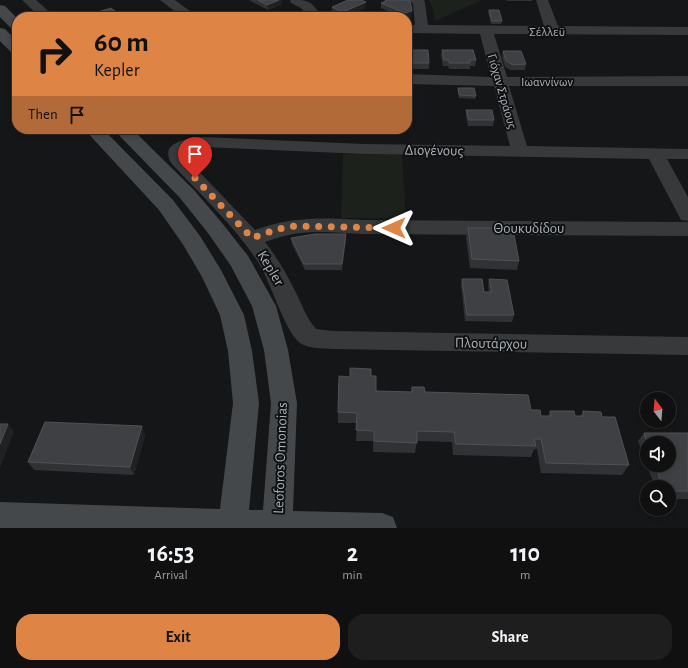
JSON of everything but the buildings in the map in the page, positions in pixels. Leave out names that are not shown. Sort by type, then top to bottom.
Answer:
[{"type":"main road","points":[[0,9],[12,21]]},
{"type":"main road","points":[[0,32],[12,45]]},
{"type":"main road","points":[[98,134],[166,205],[192,241],[206,264],[232,315],[240,350],[246,403],[240,469],[232,527]]},
{"type":"main road","name":"Leoforos Omonoias","points":[[127,134],[187,194],[215,228],[240,262],[264,306],[276,350],[284,403],[278,526]]},
{"type":"main road","points":[[0,517],[172,522],[232,527],[278,526],[382,528]]},
{"type":"street","points":[[28,0],[42,12]]},
{"type":"street","points":[[166,0],[183,12]]},
{"type":"street","points":[[296,0],[306,5],[311,12]]},
{"type":"street","points":[[416,0],[419,3],[422,29]]},
{"type":"street","points":[[542,0],[553,31]]},
{"type":"street","name":"Σέλλεϋ","points":[[412,29],[688,31]]},
{"type":"street","name":"Γιόχαν Στράους","points":[[486,30],[520,152]]},
{"type":"street","name":"Ιωαννίνων","points":[[412,79],[500,81],[688,81]]},
{"type":"street","name":"Διογένους","points":[[181,146],[189,143],[203,142],[364,149],[688,154]]},
{"type":"street","name":"Kepler","points":[[181,146],[177,150],[178,160],[252,238],[267,259],[283,288],[299,325]]},
{"type":"street","points":[[655,154],[688,215]]},
{"type":"street","name":"Θουκυδίδου","points":[[252,238],[278,229],[314,225],[372,227],[688,229]]},
{"type":"street","name":"Πλουτάρχου","points":[[299,325],[309,337],[333,340],[688,346]]},
{"type":"shaded area","points":[[429,0],[482,0],[435,21]]},
{"type":"shaded area","points":[[343,154],[402,155],[406,219],[341,218]]},
{"type":"route","points":[[195,178],[252,238],[278,229],[295,226],[314,225],[394,228]]}]
